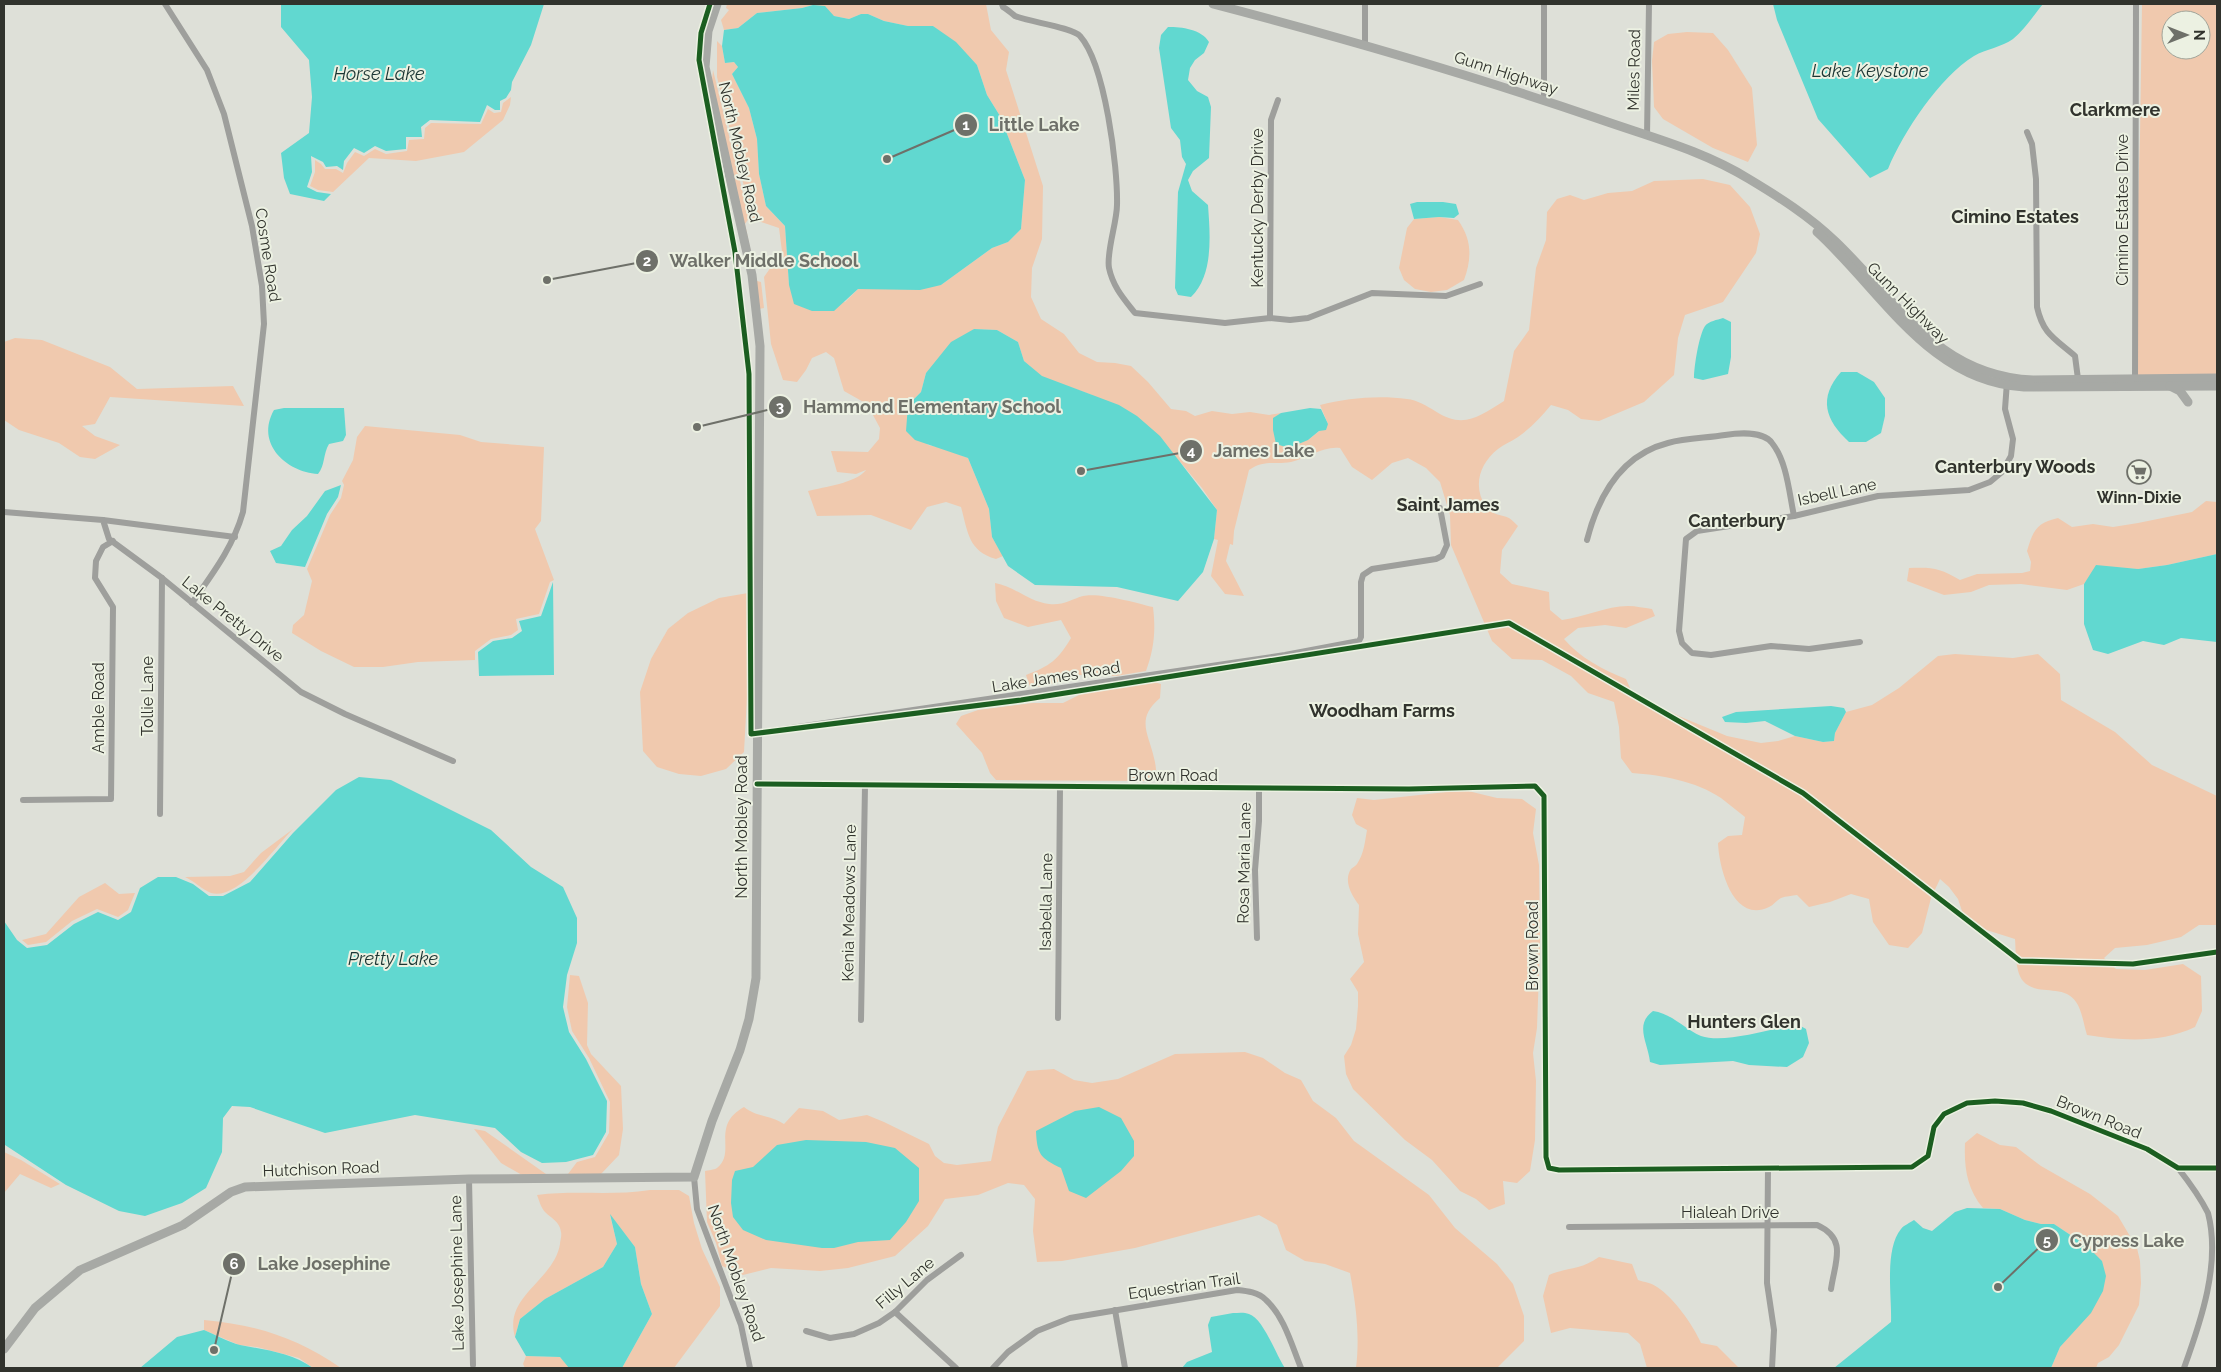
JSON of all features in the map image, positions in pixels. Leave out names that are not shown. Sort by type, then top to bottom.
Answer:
[{"type":"street","name":"Cosme Road","points":[[165,4],[207,70],[224,114],[252,226],[262,286],[264,324],[243,512],[227,554],[192,603]]},
{"type":"street","name":"North Mobley Road","points":[[717,4],[708,31],[705,66],[752,275],[760,346],[756,978],[749,1019],[740,1050],[712,1121],[694,1177],[697,1209],[741,1325],[750,1368]]},
{"type":"street","points":[[1002,4],[1003,7],[1015,16],[1078,34],[1086,45],[1098,75],[1110,120],[1116,172],[1117,206],[1108,266],[1115,288],[1135,313],[1225,323],[1270,318],[1290,320],[1308,318],[1372,293],[1446,296],[1480,284]]},
{"type":"street","name":"Gunn Highway","points":[[1213,4],[1365,44],[1544,100],[1696,152],[1723,164],[1780,198],[1821,236],[1909,329],[1936,354],[1964,372],[1980,379],[2007,382],[2135,382],[2217,378]]},
{"type":"street","points":[[1365,4],[1365,44]]},
{"type":"street","points":[[1544,4],[1544,100]]},
{"type":"street","name":"Miles Road","points":[[1647,136],[1649,4]]},
{"type":"street","name":"Cimino Estates Drive","points":[[2135,382],[2136,4]]},
{"type":"street","name":"Kentucky Derby Drive","points":[[1270,318],[1271,120],[1278,100]]},
{"type":"street","points":[[2027,132],[2032,144],[2036,179],[2037,306],[2040,322],[2046,332],[2075,356],[2078,379]]},
{"type":"street","name":"Gunn Highway","points":[[2007,382],[2078,379],[2170,386],[2217,386]]},
{"type":"street","name":"Isbell Lane","points":[[1860,642],[1809,649],[1771,646],[1711,655],[1692,653],[1682,643],[1679,631],[1686,539],[1697,531],[1794,516],[1878,496],[1969,490],[1990,482],[2002,472],[2011,456],[2013,439],[2006,409],[2007,382]]},
{"type":"street","points":[[2170,386],[2180,391],[2188,402]]},
{"type":"street","points":[[1587,540],[1594,514],[1605,492],[1620,473],[1639,456],[1669,442],[1731,434],[1750,433],[1771,441],[1781,458],[1794,516]]},
{"type":"street","name":"Lake James Road","points":[[757,733],[1226,664],[1359,641],[1361,636],[1361,582],[1363,575],[1372,569],[1442,556],[1447,544],[1440,508]]},
{"type":"street","points":[[4,512],[104,520],[235,537]]},
{"type":"street","name":"Lake Pretty Drive","points":[[104,520],[108,539],[114,541],[162,578],[301,692],[453,761]]},
{"type":"street","name":"Amble Road","points":[[23,800],[111,799],[113,607],[95,578],[96,561],[103,547],[114,541]]},
{"type":"street","name":"Tollie Lane","points":[[160,814],[162,578]]},
{"type":"street","name":"Brown Road","points":[[756,784],[1409,789],[1535,786],[1544,796],[1546,1157],[1549,1168],[1559,1170],[1912,1167],[1928,1156],[1934,1127],[1944,1114],[1967,1103],[1995,1101],[2023,1103],[2051,1111],[2147,1150],[2178,1168]]},
{"type":"street","name":"Kenia Meadows Lane","points":[[861,1020],[865,786]]},
{"type":"street","name":"Isabella Lane","points":[[1058,1018],[1060,787]]},
{"type":"street","name":"Rosa Maria Lane","points":[[1257,938],[1255,870],[1259,821],[1259,788]]},
{"type":"street","points":[[1768,1168],[1767,1283],[1774,1330],[1772,1368]]},
{"type":"street","points":[[2178,1168],[2217,1168]]},
{"type":"street","points":[[2178,1168],[2208,1213],[2217,1245],[2215,1276],[2209,1300],[2184,1368]]},
{"type":"street","name":"Hutchison Road","points":[[4,1350],[35,1308],[80,1270],[183,1225],[231,1192],[245,1187],[469,1179],[694,1177]]},
{"type":"street","name":"Lake Josephine Lane","points":[[469,1179],[473,1365]]},
{"type":"street","name":"Hialeah Drive","points":[[1569,1227],[1817,1225],[1830,1231],[1838,1246],[1831,1289]]},
{"type":"street","name":"Filly Lane","points":[[806,1332],[830,1338],[854,1334],[879,1323],[896,1312],[927,1280],[961,1255]]},
{"type":"street","name":"Equestrian Trail","points":[[993,1368],[1008,1352],[1037,1331],[1070,1318],[1237,1290],[1252,1292],[1265,1299],[1276,1312],[1301,1368]]},
{"type":"street","name":"Equestrian Trail","points":[[1115,1310],[1125,1368]]},
{"type":"street","points":[[896,1312],[956,1368]]},
{"type":"shaded area","points":[[727,4],[986,4],[991,30],[1009,52],[1006,70],[1043,186],[1042,239],[1032,268],[1031,297],[1041,319],[1064,334],[1079,353],[1097,362],[1131,366],[1148,382],[1171,409],[1186,411],[1195,416],[1212,411],[1232,414],[1250,412],[1269,415],[1281,413],[1274,418],[1308,440],[1328,424],[1320,405],[1330,403],[1374,397],[1407,399],[1422,404],[1445,417],[1463,420],[1479,416],[1504,401],[1514,351],[1529,330],[1536,268],[1546,240],[1547,212],[1557,199],[1570,195],[1584,200],[1608,193],[1632,191],[1654,181],[1703,179],[1730,185],[1750,207],[1760,234],[1756,253],[1723,302],[1685,315],[1678,338],[1674,375],[1644,402],[1599,421],[1581,419],[1568,410],[1551,405],[1527,430],[1498,449],[1487,461],[1480,475],[1479,491],[1482,499],[1491,512],[1509,518],[1518,526],[1502,550],[1500,573],[1512,584],[1549,592],[1550,610],[1562,620],[1620,606],[1652,609],[1655,616],[1626,628],[1605,625],[1578,628],[1564,639],[1577,652],[1593,663],[1626,679],[1631,690],[1641,697],[1681,717],[1727,736],[1761,743],[1795,736],[1823,742],[1834,741],[1835,733],[1846,712],[1872,705],[1899,688],[1938,656],[1955,654],[2013,658],[2038,654],[2060,674],[2061,700],[2115,732],[2152,765],[2217,796],[2217,925],[2199,925],[2181,937],[2147,945],[2115,948],[2104,958],[2116,969],[2145,970],[2183,964],[2201,976],[2202,1011],[2195,1027],[2169,1036],[2156,1038],[2115,1039],[2087,1035],[2080,1009],[2071,996],[2058,991],[2029,986],[2023,981],[2017,966],[2015,939],[1977,927],[1964,917],[1958,899],[1940,879],[1931,898],[1922,933],[1908,948],[1889,945],[1873,922],[1869,899],[1851,894],[1809,907],[1797,895],[1781,898],[1771,906],[1757,910],[1746,908],[1737,901],[1730,891],[1721,866],[1718,843],[1728,836],[1742,835],[1745,817],[1721,798],[1701,787],[1666,777],[1632,773],[1621,758],[1619,727],[1614,702],[1588,693],[1571,676],[1542,660],[1512,659],[1492,641],[1451,545],[1450,515],[1440,482],[1426,468],[1408,458],[1392,463],[1372,480],[1352,467],[1340,448],[1321,450],[1291,462],[1270,463],[1249,470],[1234,531],[1233,545],[1230,544],[1226,561],[1244,596],[1225,594],[1211,576],[1218,540],[1214,539],[1217,510],[1181,463],[1092,395],[1042,377],[1024,361],[1018,342],[997,330],[974,329],[926,373],[921,392],[908,405],[928,445],[968,458],[989,509],[992,537],[1003,556],[996,559],[974,546],[961,507],[946,502],[927,507],[911,530],[871,515],[817,516],[808,491],[847,481],[866,470],[856,474],[837,472],[831,451],[868,452],[879,439],[880,428],[867,404],[844,391],[834,358],[826,352],[812,358],[797,382],[783,380],[771,344],[764,277],[771,267],[783,259],[779,228],[752,219],[717,77],[717,41],[722,46],[725,63],[734,62],[738,67],[732,74],[749,108],[757,139],[759,174],[766,206],[785,226],[789,285],[845,302],[858,289],[941,285],[992,248],[1008,242],[1021,229],[1025,180],[1000,116],[987,95],[977,65],[933,26],[908,26],[884,21],[868,14],[861,14],[849,19],[834,16],[813,5],[757,13],[738,28],[724,30],[721,20],[729,10],[726,8]]},
{"type":"shaded area","points":[[2142,4],[2217,4],[2217,374],[2138,376],[2135,297]]},
{"type":"shaded area","points":[[1687,32],[1713,33],[1728,50],[1752,88],[1757,145],[1748,162],[1713,148],[1663,119],[1654,107],[1652,61],[1654,42],[1668,34]]},
{"type":"shaded area","points":[[713,70],[749,218],[745,224],[757,281],[761,282],[764,308],[759,309],[712,81]]},
{"type":"shaded area","points":[[511,97],[510,105],[503,120],[464,152],[416,161],[369,158],[333,192],[318,190],[310,186],[315,172],[315,160],[325,169],[336,169],[343,173],[355,152],[364,156],[375,149],[386,154],[407,151],[409,140],[424,139],[425,128],[431,123],[481,124],[488,109],[494,113],[501,112],[503,103]]},
{"type":"shaded area","points":[[1439,217],[1458,220],[1463,227],[1469,249],[1464,280],[1447,290],[1431,292],[1415,289],[1404,280],[1399,268],[1407,228],[1414,219]]},
{"type":"shaded area","points":[[15,338],[42,340],[110,367],[137,389],[233,386],[244,406],[110,397],[95,424],[82,426],[95,436],[120,445],[95,459],[80,457],[59,443],[19,430],[4,420],[4,342]]},
{"type":"shaded area","points":[[365,426],[460,435],[481,442],[544,447],[541,521],[535,529],[554,580],[550,582],[539,614],[516,619],[518,630],[511,635],[491,639],[475,651],[475,660],[418,662],[383,667],[354,667],[321,651],[292,633],[293,625],[304,615],[312,581],[307,569],[330,515],[341,498],[344,485],[342,481],[353,460],[357,437]]},
{"type":"shaded area","points":[[2206,501],[2217,502],[2217,554],[2138,569],[2097,566],[2084,584],[2067,590],[2021,584],[1989,585],[1971,592],[1944,595],[1907,581],[1909,568],[1936,569],[1960,580],[1977,574],[2022,573],[2030,571],[2031,562],[2027,551],[2036,529],[2045,522],[2058,518],[2072,527],[2093,524],[2113,527],[2192,512]]},
{"type":"shaded area","points":[[995,583],[1009,587],[1042,603],[1063,603],[1083,596],[1098,595],[1153,607],[1154,640],[1146,671],[1116,676],[1080,675],[1045,686],[1030,687],[1026,675],[1041,669],[1053,661],[1062,652],[1071,638],[1061,620],[1028,627],[1004,618],[996,601]]},
{"type":"shaded area","points":[[748,593],[751,626],[744,752],[726,769],[701,776],[679,774],[657,767],[643,751],[640,692],[651,659],[668,629],[688,613],[719,598]]},
{"type":"shaded area","points":[[1154,682],[1161,684],[1160,698],[1148,713],[1146,727],[1155,761],[1157,778],[1145,781],[996,780],[990,773],[982,753],[956,724],[961,716],[978,710],[1032,703],[1063,703],[1083,693]]},
{"type":"shaded area","points":[[1464,790],[1497,798],[1522,799],[1536,809],[1533,833],[1539,865],[1540,945],[1537,1028],[1533,1053],[1536,1081],[1535,1140],[1530,1171],[1517,1183],[1503,1181],[1505,1204],[1489,1210],[1476,1199],[1460,1191],[1432,1160],[1405,1140],[1353,1089],[1346,1074],[1344,1056],[1351,1045],[1356,1029],[1358,1006],[1358,992],[1350,979],[1364,962],[1358,934],[1359,905],[1351,893],[1348,883],[1351,869],[1357,865],[1361,856],[1367,830],[1356,824],[1352,815],[1357,798],[1374,800]]},
{"type":"shaded area","points":[[293,829],[256,870],[233,889],[222,893],[211,893],[185,877],[230,876],[244,872],[261,853]]},
{"type":"shaded area","points":[[105,883],[119,894],[135,893],[128,910],[118,917],[97,909],[72,921],[46,942],[28,945],[22,940],[46,934],[79,897]]},
{"type":"shaded area","points":[[570,975],[579,976],[588,1003],[587,1045],[591,1054],[621,1086],[623,1129],[619,1155],[601,1174],[568,1174],[577,1162],[595,1157],[609,1133],[610,1102],[589,1058],[572,1031],[567,1007]]},
{"type":"shaded area","points":[[1245,1052],[1263,1058],[1285,1073],[1301,1080],[1313,1101],[1336,1118],[1354,1141],[1429,1195],[1455,1228],[1497,1264],[1513,1284],[1524,1316],[1524,1341],[1497,1368],[1356,1368],[1357,1320],[1350,1273],[1325,1264],[1305,1261],[1286,1250],[1277,1225],[1259,1215],[1135,1248],[1062,1261],[1037,1262],[1033,1231],[1035,1199],[1024,1185],[1008,1183],[978,1195],[945,1199],[928,1226],[895,1256],[848,1268],[820,1271],[771,1268],[743,1275],[722,1266],[716,1243],[707,1222],[705,1171],[717,1168],[723,1162],[728,1122],[734,1114],[744,1107],[753,1113],[784,1124],[799,1108],[823,1111],[839,1120],[867,1115],[929,1144],[935,1156],[944,1163],[957,1165],[991,1161],[998,1127],[1027,1071],[1054,1069],[1074,1080],[1092,1083],[1118,1079],[1175,1054]]},
{"type":"shaded area","points":[[474,1129],[485,1131],[546,1174],[522,1175],[501,1163]]},
{"type":"shaded area","points":[[1977,1133],[2000,1145],[2016,1147],[2041,1166],[2090,1194],[2118,1216],[2137,1248],[2140,1261],[2141,1283],[2139,1305],[2119,1345],[2109,1357],[2098,1363],[2096,1368],[2051,1368],[2060,1347],[2074,1330],[2087,1246],[2054,1224],[2041,1224],[2025,1220],[2000,1209],[1983,1208],[1970,1186],[1965,1161],[1965,1143]]},
{"type":"shaded area","points":[[4,1152],[60,1184],[51,1188],[20,1174],[4,1193]]},
{"type":"shaded area","points":[[650,1190],[679,1190],[689,1196],[694,1223],[702,1249],[720,1287],[720,1306],[674,1368],[622,1368],[652,1314],[641,1284],[635,1247],[610,1215],[617,1244],[603,1267],[545,1299],[520,1319],[515,1337],[513,1323],[516,1310],[522,1299],[556,1257],[561,1238],[559,1226],[541,1206],[537,1195],[622,1193]]},
{"type":"shaded area","points":[[1599,1257],[1632,1264],[1638,1280],[1655,1286],[1676,1305],[1688,1320],[1701,1343],[1717,1346],[1739,1368],[1647,1368],[1640,1344],[1628,1333],[1570,1328],[1551,1333],[1543,1296],[1549,1275],[1586,1264]]},
{"type":"shaded area","points":[[204,1320],[259,1329],[293,1341],[341,1368],[313,1368],[299,1358],[257,1347],[239,1345],[204,1330]]},
{"type":"shaded area","points":[[526,1356],[560,1357],[570,1368],[525,1368],[523,1364]]},
{"type":"water","name":"Horse Lake","points":[[281,4],[544,4],[531,45],[512,82],[511,90],[506,98],[500,101],[500,110],[495,110],[487,105],[480,122],[430,120],[421,127],[422,137],[406,137],[406,149],[386,151],[375,146],[364,153],[354,148],[344,161],[343,170],[337,166],[326,167],[323,162],[311,156],[312,172],[307,187],[317,192],[331,194],[324,201],[290,194],[284,178],[281,153],[309,133],[312,97],[309,60],[281,27]]},
{"type":"water","name":"Lake Keystone","points":[[1773,4],[2043,4],[2013,39],[1974,56],[1948,77],[1924,106],[1903,139],[1888,169],[1870,178],[1818,119],[1777,20]]},
{"type":"water","points":[[813,5],[825,6],[834,16],[849,19],[861,14],[868,14],[884,21],[908,26],[933,26],[956,42],[977,65],[987,95],[1000,116],[1025,180],[1021,229],[1008,242],[992,248],[941,285],[920,290],[858,289],[834,311],[812,311],[794,304],[789,285],[785,226],[766,206],[759,174],[757,139],[749,108],[732,74],[738,67],[734,62],[725,63],[722,46],[724,30],[738,28],[757,13]]},
{"type":"water","points":[[1168,27],[1185,28],[1196,32],[1209,42],[1204,53],[1195,60],[1190,68],[1188,80],[1197,91],[1208,97],[1211,107],[1209,158],[1193,171],[1188,180],[1192,191],[1208,205],[1210,241],[1204,277],[1191,297],[1178,295],[1175,288],[1178,192],[1186,164],[1182,157],[1180,140],[1171,128],[1159,48],[1161,35]]},
{"type":"water","points":[[1417,202],[1456,204],[1459,214],[1454,218],[1414,219],[1410,204]]},
{"type":"water","points":[[1723,318],[1731,322],[1731,357],[1728,374],[1703,380],[1694,378],[1697,351],[1703,330],[1709,323]]},
{"type":"water","points":[[974,329],[997,330],[1018,342],[1024,361],[1042,376],[1119,405],[1137,416],[1160,436],[1217,510],[1214,539],[1203,572],[1178,601],[1117,587],[1035,585],[1008,566],[992,537],[989,509],[968,458],[915,440],[906,431],[908,405],[921,392],[926,373],[951,342]]},
{"type":"water","points":[[1841,372],[1857,372],[1874,382],[1885,398],[1885,416],[1881,433],[1866,442],[1849,442],[1834,425],[1830,417],[1827,408],[1829,391]]},
{"type":"water","points":[[284,408],[344,408],[346,435],[343,441],[329,444],[318,474],[295,468],[285,462],[271,444],[268,434],[269,422],[274,410]]},
{"type":"water","points":[[1310,408],[1321,409],[1328,424],[1326,430],[1319,431],[1308,440],[1289,448],[1276,444],[1273,418],[1281,413]]},
{"type":"water","points":[[341,485],[338,497],[327,514],[305,567],[276,563],[270,551],[281,546],[292,530],[307,516],[325,491]]},
{"type":"water","points":[[2217,554],[2217,642],[2181,638],[2164,645],[2143,641],[2108,654],[2093,650],[2084,624],[2084,584],[2096,565],[2138,569]]},
{"type":"water","points":[[553,582],[554,675],[479,676],[478,652],[493,641],[512,638],[522,631],[519,621],[541,616]]},
{"type":"water","points":[[1831,706],[1844,708],[1846,712],[1835,733],[1834,741],[1823,742],[1795,736],[1765,721],[1746,723],[1725,722],[1722,717],[1736,712]]},
{"type":"water","name":"Pretty Lake","points":[[359,777],[391,780],[491,830],[531,867],[563,887],[577,918],[577,943],[567,975],[563,1007],[569,1032],[586,1059],[607,1101],[606,1132],[593,1155],[566,1162],[542,1163],[521,1152],[495,1128],[415,1115],[325,1133],[250,1107],[232,1106],[223,1118],[222,1152],[206,1188],[182,1203],[145,1216],[119,1211],[66,1185],[4,1146],[4,921],[17,940],[27,948],[47,945],[74,924],[98,912],[118,920],[131,912],[140,888],[158,877],[176,877],[193,884],[209,896],[223,896],[250,882],[293,833],[336,790]]},
{"type":"water","points":[[1653,1011],[1667,1015],[1701,1036],[1711,1038],[1748,1035],[1797,1024],[1806,1029],[1809,1043],[1803,1057],[1787,1067],[1749,1065],[1733,1061],[1660,1065],[1650,1062],[1643,1028],[1647,1016]]},
{"type":"water","points":[[1099,1107],[1121,1118],[1134,1141],[1134,1156],[1121,1171],[1086,1198],[1069,1191],[1061,1168],[1048,1161],[1041,1154],[1037,1145],[1036,1131],[1075,1111]]},
{"type":"water","points":[[806,1140],[866,1142],[895,1148],[919,1168],[919,1201],[906,1222],[890,1240],[858,1242],[834,1248],[822,1248],[766,1240],[743,1230],[733,1217],[731,1203],[732,1180],[735,1171],[753,1167],[777,1145]]},
{"type":"water","points":[[1967,1208],[2000,1209],[2025,1220],[2041,1224],[2054,1224],[2087,1246],[2102,1261],[2106,1276],[2103,1291],[2091,1313],[2060,1347],[2051,1368],[1834,1368],[1891,1322],[1890,1274],[1892,1249],[1901,1229],[1914,1220],[1923,1228],[1932,1231],[1955,1212]]},
{"type":"water","points":[[610,1214],[635,1247],[641,1284],[652,1314],[622,1368],[569,1368],[560,1357],[526,1356],[515,1337],[520,1319],[545,1299],[603,1267],[617,1244]]},
{"type":"water","points":[[1233,1313],[1249,1314],[1259,1322],[1285,1368],[1182,1368],[1187,1362],[1212,1352],[1208,1325],[1211,1317]]},
{"type":"water","points":[[204,1330],[236,1344],[288,1355],[313,1368],[140,1368],[177,1337]]},
{"type":"cycle path","points":[[710,4],[701,33],[699,60],[735,252],[749,374],[751,734],[1021,700],[1509,623],[1803,793],[2020,961],[2133,964],[2217,952]]},
{"type":"cycle path","points":[[757,784],[1409,789],[1535,786],[1544,796],[1546,1157],[1549,1168],[1559,1170],[1912,1167],[1928,1156],[1934,1127],[1944,1114],[1967,1103],[1995,1101],[2023,1103],[2051,1111],[2147,1149],[2178,1168],[2217,1168]]},
{"type":"place","name":"Little Lake","points":[[887,159]]},
{"type":"place","name":"Walker Middle School","points":[[547,280]]},
{"type":"place","name":"Hammond Elementary School","points":[[697,427]]},
{"type":"place","name":"James Lake","points":[[1081,471]]},
{"type":"place","name":"Winn-Dixie","points":[[2139,472]]},
{"type":"place","name":"Cypress Lake","points":[[1998,1287]]},
{"type":"place","name":"Lake Josephine","points":[[214,1350]]},
{"type":"district","name":"Clarkmere","points":[[2115,109]]},
{"type":"district","name":"Cimino Estates","points":[[2015,216]]},
{"type":"district","name":"Canterbury Woods","points":[[2015,466]]},
{"type":"district","name":"Saint James","points":[[1448,504]]},
{"type":"district","name":"Canterbury","points":[[1737,520]]},
{"type":"district","name":"Woodham Farms","points":[[1382,710]]},
{"type":"district","name":"Hunters Glen","points":[[1744,1021]]}]
